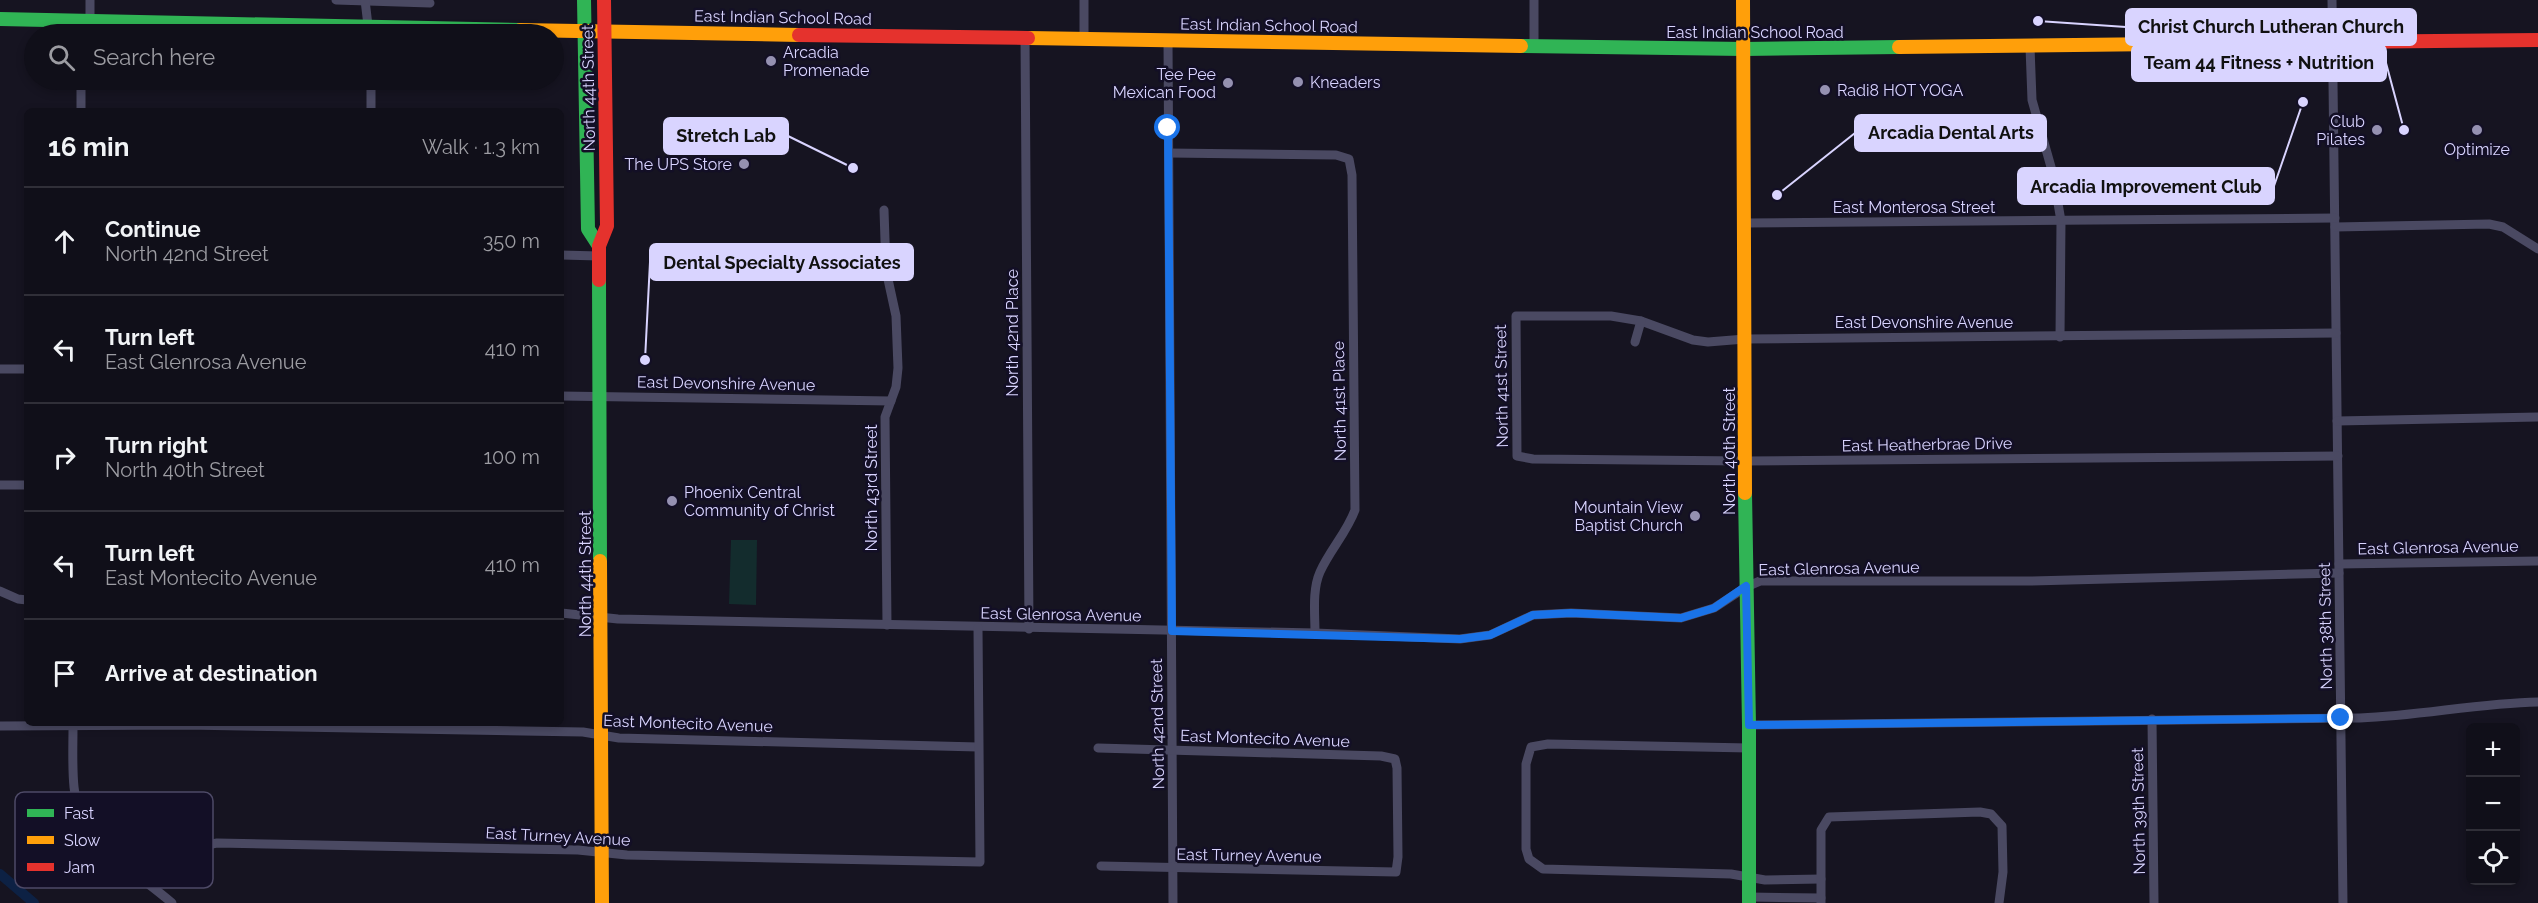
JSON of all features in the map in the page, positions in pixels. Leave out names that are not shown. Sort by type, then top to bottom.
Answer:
[{"type":"main road","name":"North 44th Street","points":[[584,0],[588,229],[599,251]]},
{"type":"main road","name":"North 44th Street","points":[[602,903],[599,251],[607,226],[604,0]]},
{"type":"main road","name":"North 40th Street","points":[[1743,0],[1749,900]]},
{"type":"main road","name":"East Indian School Road","points":[[0,19],[70,24]]},
{"type":"main road","name":"East Indian School Road","points":[[564,31],[1744,49],[2538,40]]},
{"type":"street","points":[[84,24],[90,0]]},
{"type":"street","points":[[336,0],[430,3]]},
{"type":"street","points":[[1084,0],[1084,39]]},
{"type":"street","points":[[1534,0],[1534,45]]},
{"type":"street","name":"North 38th Street","points":[[2332,0],[2343,903]]},
{"type":"street","points":[[365,1],[367,24]]},
{"type":"street","name":"North 42nd Place","points":[[1025,38],[1029,629]]},
{"type":"street","name":"North 42nd Street","points":[[1168,40],[1173,903]]},
{"type":"street","points":[[2030,47],[2032,100],[2053,174],[2061,221],[2060,337]]},
{"type":"street","points":[[81,90],[81,108]]},
{"type":"street","points":[[370,90],[371,108]]},
{"type":"street","name":"North 41st Place","points":[[1169,153],[1336,155],[1349,159],[1352,175],[1355,510],[1350,525],[1320,572],[1316,589],[1315,633]]},
{"type":"street","name":"North 43rd Street","points":[[884,210],[886,270],[896,316],[898,368],[896,387],[885,417],[887,626]]},
{"type":"street","name":"East Monterosa Street","points":[[1745,223],[2061,221],[2497,225],[2513,232],[2538,249]]},
{"type":"street","points":[[564,255],[599,251]]},
{"type":"street","name":"East Devonshire Avenue","points":[[1516,316],[1611,316],[1641,321],[1693,340],[1708,342],[1745,339],[2336,333]]},
{"type":"street","name":"North 41st Street","points":[[1516,316],[1517,456]]},
{"type":"street","points":[[1635,342],[1641,321]]},
{"type":"street","points":[[0,369],[24,369]]},
{"type":"street","name":"East Devonshire Avenue","points":[[564,396],[891,401]]},
{"type":"street","points":[[2337,421],[2538,417]]},
{"type":"street","name":"East Heatherbrae Drive","points":[[1517,456],[1533,459],[1745,461],[2337,456]]},
{"type":"street","points":[[0,485],[24,485]]},
{"type":"street","name":"East Glenrosa Avenue","points":[[564,613],[618,619],[1315,633],[1460,639],[1490,635],[1533,615],[1571,613],[1681,618],[1714,608],[1746,586],[1761,581],[2030,581],[2538,561]]},
{"type":"street","points":[[0,591],[24,600]]},
{"type":"street","points":[[978,628],[978,747]]},
{"type":"street","points":[[1749,725],[2393,717],[2488,704],[2538,702]]},
{"type":"street","name":"North 39th Street","points":[[2152,719],[2154,903]]},
{"type":"street","name":"East Montecito Avenue","points":[[0,726],[114,726]]},
{"type":"street","name":"East Montecito Avenue","points":[[292,726],[583,732],[619,738],[978,747]]},
{"type":"street","points":[[73,727],[75,792]]},
{"type":"street","points":[[1749,748],[1548,744],[1531,747],[1526,764],[1528,860],[1543,870],[1731,874],[1779,879],[1821,879]]},
{"type":"street","name":"East Turney Avenue","points":[[213,844],[578,849],[627,855],[980,862],[978,747]]},
{"type":"street","name":"East Montecito Avenue","points":[[1098,748],[1369,756],[1395,759],[1398,857],[1396,872]]},
{"type":"street","points":[[1749,900],[1779,897],[1821,901],[1821,830],[1829,817],[1986,813],[1996,817],[2002,826],[1999,903]]},
{"type":"street","name":"East Turney Avenue","points":[[1101,866],[1396,872]]},
{"type":"street","points":[[1779,879],[1779,897]]},
{"type":"street","points":[[155,888],[172,903]]},
{"type":"green space","points":[[731,540],[757,540],[756,605],[729,604]]},
{"type":"waterway","points":[[0,874],[15,887]]},
{"type":"waterway","points":[[16,888],[34,903]]},
{"type":"traffic: fast","points":[[584,0],[588,229],[599,246]]},
{"type":"traffic: fast","points":[[0,19],[236,24]]},
{"type":"traffic: fast","points":[[1521,46],[1744,49],[1899,47]]},
{"type":"traffic: fast","points":[[599,280],[600,561]]},
{"type":"traffic: fast","points":[[1745,493],[1749,903]]},
{"type":"traffic: slow","points":[[1743,0],[1745,493]]},
{"type":"traffic: slow","points":[[564,31],[799,35]]},
{"type":"traffic: slow","points":[[1028,38],[1521,46]]},
{"type":"traffic: slow","points":[[1899,47],[2334,42]]},
{"type":"traffic: slow","points":[[600,561],[602,903]]},
{"type":"traffic: jam","points":[[599,280],[599,246],[607,226],[604,0]]},
{"type":"traffic: jam","points":[[799,35],[1028,38]]},
{"type":"traffic: jam","points":[[2334,42],[2538,40]]},
{"type":"place","name":"Christ Church Lutheran Church","points":[[2038,21]]},
{"type":"place","name":"Arcadia Promenade","points":[[771,61]]},
{"type":"place","name":"Kneaders","points":[[1298,82]]},
{"type":"place","name":"Tee Pee Mexican Food","points":[[1228,83]]},
{"type":"place","name":"Radi8 HOT YOGA","points":[[1825,90]]},
{"type":"place","name":"Arcadia Improvement Club","points":[[2303,102]]},
{"type":"place","name":"Club Pilates","points":[[2377,130]]},
{"type":"place","name":"Team 44 Fitness + Nutrition","points":[[2404,130]]},
{"type":"place","name":"Optimize","points":[[2477,130]]},
{"type":"place","name":"The UPS Store","points":[[744,164]]},
{"type":"place","name":"Stretch Lab","points":[[853,168]]},
{"type":"place","name":"Arcadia Dental Arts","points":[[1777,195]]},
{"type":"place","name":"Dental Specialty Associates","points":[[645,360]]},
{"type":"place","name":"Phoenix Central Community of Christ","points":[[672,501]]},
{"type":"place","name":"Mountain View Baptist Church","points":[[1695,516]]},
{"type":"route","points":[[1168,128],[1172,631],[1315,633],[1460,639],[1490,635],[1533,615],[1571,613],[1681,618],[1714,608],[1746,586],[1749,725],[2341,718]]}]
